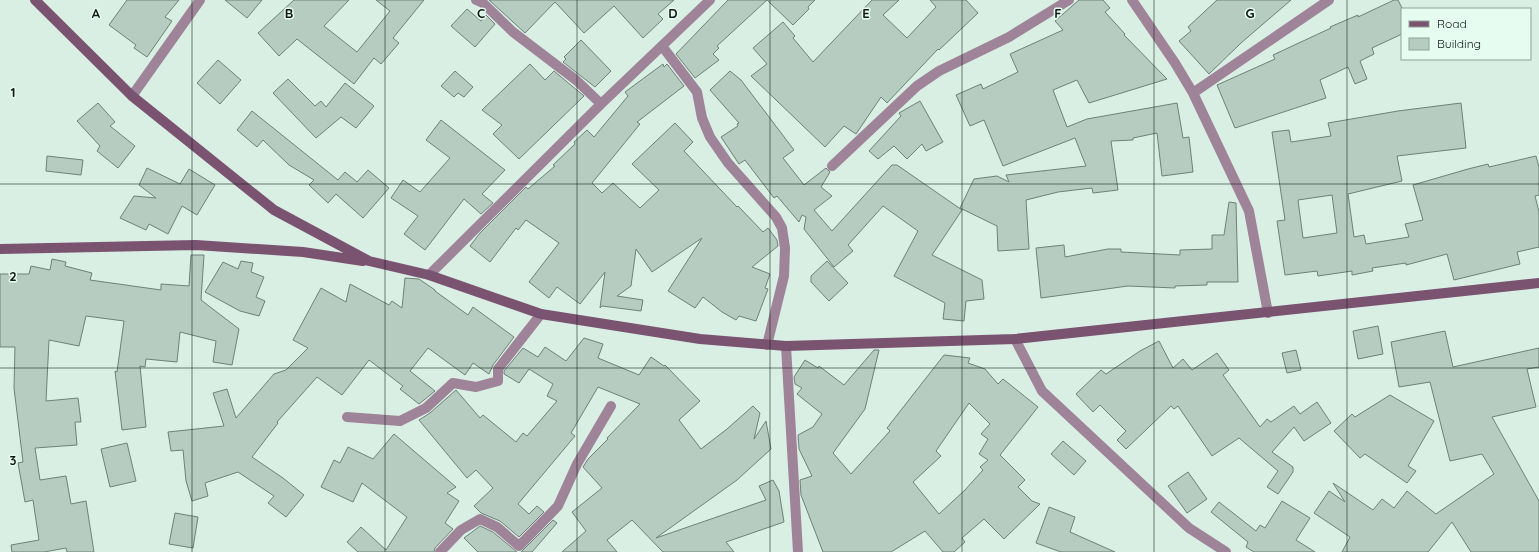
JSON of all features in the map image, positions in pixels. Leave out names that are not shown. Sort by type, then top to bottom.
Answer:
[{"type":"main road","points":[[35,0],[132,96],[274,210],[369,261]]},
{"type":"main road","points":[[0,249],[196,244],[303,252],[369,261],[429,276],[541,314],[700,339],[786,346],[1015,339],[1539,283]]},
{"type":"street","points":[[132,96],[200,0]]},
{"type":"street","points":[[476,0],[483,4],[513,32],[576,80],[601,104]]},
{"type":"street","points":[[429,276],[601,104],[710,0]]},
{"type":"street","points":[[832,166],[917,86],[939,71],[1009,37],[1069,0]]},
{"type":"street","points":[[1132,0],[1193,93],[1249,211],[1268,313]]},
{"type":"street","points":[[1193,93],[1329,0]]},
{"type":"street","points":[[662,46],[697,92],[702,118],[710,137],[732,168],[776,216],[782,228],[784,276],[767,345]]},
{"type":"street","points":[[347,417],[400,421],[426,408],[453,383],[476,387],[498,381],[498,369],[541,314]]},
{"type":"street","points":[[1015,339],[1042,391],[1188,528],[1226,552]]},
{"type":"street","points":[[786,346],[798,552]]},
{"type":"street","points":[[440,552],[460,530],[480,519],[497,527],[519,546],[558,506],[577,464],[611,406]]},
{"type":"building","points":[[127,0],[179,0],[165,17],[172,21],[147,57],[134,48],[136,45],[109,25]]},
{"type":"building","points":[[225,0],[262,0],[247,18]]},
{"type":"building","points":[[294,0],[349,0],[324,26],[357,52],[390,11],[376,0],[424,0],[393,38],[399,43],[381,64],[374,58],[354,84],[297,39],[279,56],[258,33]]},
{"type":"building","points":[[489,0],[674,0],[658,14],[663,19],[643,38],[614,6],[584,33],[555,2],[525,33]]},
{"type":"building","points":[[728,0],[767,0],[717,46],[719,48],[713,54],[719,60],[695,78],[676,54]]},
{"type":"building","points":[[767,0],[815,0],[808,7],[809,9],[793,25]]},
{"type":"building","points":[[872,0],[899,0],[883,15],[907,38],[936,7],[930,0],[966,0],[978,13],[939,50],[938,49],[887,103],[881,97],[856,134],[844,126],[825,147],[751,76],[767,64],[753,48],[783,22],[795,36],[793,38],[813,62]]},
{"type":"building","points":[[1079,0],[1103,0],[1110,8],[1105,12],[1125,34],[1124,35],[1167,79],[1089,103],[1077,80],[1053,90],[1067,127],[1087,119],[1177,103],[1183,138],[1189,137],[1193,172],[1162,176],[1157,133],[1133,138],[1133,140],[1111,141],[1118,190],[1093,193],[1092,188],[1058,192],[1026,200],[1029,249],[998,251],[997,226],[960,208],[974,179],[997,176],[1009,182],[1006,175],[1086,166],[1075,138],[1003,166],[984,120],[970,126],[956,95],[981,84],[983,89],[1018,72],[1010,54],[1063,30],[1055,21]]},
{"type":"building","points":[[1217,0],[1291,0],[1241,43],[1209,74],[1179,41],[1191,31],[1188,27]]},
{"type":"building","points":[[1394,0],[1398,0],[1402,8],[1401,34],[1372,48],[1374,54],[1360,61],[1367,79],[1355,84],[1348,67],[1320,80],[1326,98],[1235,128],[1217,85],[1275,59],[1273,55],[1331,28],[1330,27],[1358,15],[1358,17]]},
{"type":"building","points":[[467,9],[481,21],[486,15],[495,24],[475,47],[451,26]]},
{"type":"building","points":[[581,40],[611,71],[595,87],[563,62],[566,59],[564,57]]},
{"type":"building","points":[[218,60],[241,80],[220,104],[197,83]]},
{"type":"building","points":[[530,64],[545,80],[554,71],[584,96],[519,159],[493,134],[502,125],[482,110]]},
{"type":"building","points":[[663,64],[664,67],[667,64],[684,86],[637,122],[640,124],[592,183],[602,193],[613,183],[640,208],[659,190],[632,164],[675,123],[693,142],[684,151],[763,232],[768,228],[777,240],[778,246],[752,267],[770,274],[765,288],[768,289],[756,321],[739,316],[736,320],[722,312],[703,297],[695,308],[668,291],[702,238],[652,272],[636,249],[631,286],[617,296],[643,300],[641,311],[602,306],[600,308],[605,272],[580,304],[557,287],[549,298],[529,282],[559,243],[526,220],[518,230],[516,228],[490,262],[470,246],[480,233],[526,187],[528,189],[555,166],[553,165],[587,130],[594,137],[628,96],[625,92]]},
{"type":"building","points":[[455,71],[473,87],[464,97],[458,93],[454,97],[441,86]]},
{"type":"building","points":[[730,71],[741,80],[794,150],[783,158],[804,185],[826,168],[830,172],[821,187],[832,196],[814,210],[832,231],[892,165],[897,165],[962,210],[932,255],[982,280],[984,299],[966,301],[964,321],[943,319],[945,303],[894,276],[918,231],[883,206],[848,245],[853,251],[834,267],[804,229],[806,217],[802,215],[799,222],[777,196],[774,198],[745,160],[739,164],[721,137],[738,126],[737,124],[739,123],[710,90]]},
{"type":"building","points":[[288,79],[315,106],[321,101],[326,107],[345,83],[374,106],[356,128],[341,117],[316,138],[273,93]]},
{"type":"building","points":[[920,101],[943,142],[926,151],[922,144],[907,159],[894,146],[878,159],[869,151],[901,116],[899,113]]},
{"type":"building","points":[[98,103],[115,122],[110,126],[135,146],[118,168],[97,151],[100,146],[77,121]]},
{"type":"building","points":[[1461,103],[1466,148],[1397,156],[1402,181],[1348,194],[1354,237],[1364,235],[1366,244],[1409,237],[1405,224],[1423,220],[1413,185],[1488,164],[1489,167],[1536,156],[1539,167],[1539,195],[1535,196],[1539,212],[1539,247],[1517,252],[1520,264],[1454,280],[1447,254],[1406,265],[1406,263],[1372,268],[1373,271],[1352,275],[1352,271],[1318,276],[1317,271],[1285,275],[1277,221],[1285,220],[1272,132],[1289,130],[1291,142],[1331,136],[1328,123],[1398,111]],"holes":[[[1332,195],[1337,233],[1303,238],[1298,200]]]},
{"type":"building","points":[[252,111],[338,180],[345,172],[357,182],[368,170],[389,188],[363,218],[336,194],[328,203],[309,185],[314,180],[289,165],[263,140],[257,147],[237,130]]},
{"type":"building","points":[[441,120],[505,170],[482,194],[493,203],[481,214],[464,199],[425,250],[404,234],[418,216],[391,198],[403,180],[420,192],[450,158],[426,140]]},
{"type":"building","points":[[47,156],[83,160],[81,175],[46,171]]},
{"type":"building","points":[[147,168],[180,184],[189,169],[215,185],[197,215],[182,206],[168,234],[149,224],[146,230],[120,218],[134,196],[156,198],[139,185]]},
{"type":"building","points":[[1229,202],[1236,203],[1238,282],[1207,282],[1207,285],[1175,286],[1175,288],[1128,286],[1041,298],[1036,248],[1064,245],[1065,257],[1108,249],[1121,249],[1121,252],[1180,255],[1180,250],[1212,249],[1212,235],[1224,235]]},
{"type":"building","points":[[191,255],[204,255],[201,300],[239,329],[232,365],[213,362],[216,341],[180,332],[177,362],[146,359],[145,367],[140,366],[146,427],[122,430],[115,371],[117,372],[124,321],[86,316],[79,346],[49,340],[46,401],[78,398],[81,422],[75,422],[77,445],[35,448],[40,480],[66,476],[71,504],[86,501],[94,552],[67,552],[66,548],[44,552],[12,552],[11,545],[39,540],[33,500],[25,502],[18,463],[23,462],[14,388],[15,347],[0,347],[0,274],[29,274],[31,266],[50,270],[52,259],[66,262],[65,266],[92,273],[90,280],[161,290],[161,284],[189,286]]},
{"type":"building","points":[[241,261],[253,263],[251,272],[264,277],[256,297],[265,301],[259,316],[240,311],[205,292],[223,262],[238,269]]},
{"type":"building","points":[[827,261],[848,283],[829,301],[811,282],[811,276]]},
{"type":"building","points":[[405,278],[419,279],[468,315],[473,307],[514,337],[493,365],[489,374],[473,363],[465,375],[428,348],[410,371],[435,391],[419,404],[400,389],[403,386],[369,360],[342,395],[317,377],[277,422],[278,423],[252,457],[283,478],[304,495],[286,517],[268,503],[274,496],[238,472],[205,483],[208,496],[192,501],[186,481],[183,450],[171,451],[168,432],[224,426],[213,393],[227,389],[236,418],[274,374],[286,370],[308,348],[293,340],[321,288],[346,302],[350,284],[389,305],[392,301],[402,308]]},
{"type":"building","points":[[1378,326],[1383,354],[1358,359],[1353,331]]},
{"type":"building","points":[[1445,331],[1453,367],[1539,348],[1539,367],[1527,369],[1536,407],[1492,417],[1539,501],[1539,552],[1471,552],[1452,522],[1428,552],[1342,552],[1350,537],[1314,513],[1329,491],[1345,502],[1333,483],[1373,510],[1382,499],[1394,508],[1407,491],[1436,514],[1494,474],[1482,454],[1450,461],[1430,382],[1399,387],[1391,342]]},
{"type":"building","points":[[584,338],[603,344],[598,358],[639,375],[651,357],[664,366],[665,365],[700,401],[679,420],[701,449],[753,406],[760,413],[754,439],[766,421],[771,449],[737,480],[656,538],[766,500],[759,486],[773,480],[779,491],[784,522],[726,542],[734,552],[663,552],[632,520],[607,540],[617,552],[562,552],[586,531],[572,512],[602,488],[583,467],[588,459],[608,439],[607,438],[640,404],[598,387],[571,433],[575,436],[518,504],[529,514],[537,506],[544,512],[519,537],[500,521],[481,513],[474,506],[493,488],[476,470],[467,478],[419,420],[430,413],[456,390],[480,418],[483,415],[516,442],[523,433],[527,436],[557,401],[547,396],[553,384],[529,369],[519,383],[504,374],[504,371],[523,348],[538,357],[545,347],[566,361]]},
{"type":"building","points":[[1159,341],[1173,368],[1183,359],[1192,370],[1217,353],[1229,370],[1223,375],[1260,427],[1267,419],[1271,422],[1294,406],[1300,414],[1317,402],[1331,423],[1304,441],[1294,427],[1272,452],[1293,467],[1293,472],[1278,494],[1267,487],[1278,471],[1239,438],[1212,456],[1178,406],[1174,409],[1171,406],[1126,449],[1117,440],[1126,431],[1100,405],[1093,412],[1076,394],[1101,370],[1106,374],[1140,351]]},
{"type":"building","points":[[874,350],[879,350],[865,409],[833,453],[851,474],[890,431],[887,428],[944,355],[970,358],[968,363],[985,369],[998,384],[1003,379],[1038,407],[1000,455],[1025,480],[1018,487],[1032,501],[1040,504],[1004,539],[984,519],[962,538],[965,542],[954,552],[943,552],[925,531],[891,552],[823,552],[801,495],[800,480],[812,476],[799,449],[798,435],[813,427],[822,414],[797,394],[802,388],[795,384],[794,377],[805,360],[818,368],[819,366],[844,385]],"holes":[[[969,403],[990,424],[981,434],[988,439],[979,454],[988,460],[980,467],[983,470],[965,490],[939,514],[913,482],[941,456],[936,451]]]},
{"type":"building","points":[[1296,350],[1301,370],[1287,373],[1282,353]]},
{"type":"building","points":[[1390,395],[1434,421],[1408,466],[1416,471],[1407,483],[1365,454],[1360,458],[1334,431],[1352,414],[1355,417]]},
{"type":"building","points":[[394,434],[456,487],[447,493],[459,501],[445,523],[453,529],[435,548],[434,552],[358,552],[347,542],[361,527],[386,550],[407,517],[362,483],[353,502],[321,487],[334,460],[340,463],[348,447],[373,459]]},
{"type":"building","points":[[1063,441],[1086,461],[1074,475],[1051,454]]},
{"type":"building","points":[[127,443],[136,481],[110,487],[101,449]]},
{"type":"building","points":[[1188,472],[1207,499],[1187,513],[1168,486]]},
{"type":"building","points":[[1282,501],[1310,518],[1296,540],[1315,552],[1254,552],[1246,547],[1248,542],[1211,512],[1219,502],[1256,531],[1260,525],[1265,528]]},
{"type":"building","points":[[1049,507],[1075,517],[1070,532],[1115,552],[1061,552],[1036,543]]},
{"type":"building","points":[[175,513],[198,517],[193,548],[169,544]]},
{"type":"building","points":[[553,520],[557,523],[532,552],[521,552]]},
{"type":"building","points":[[480,526],[493,532],[517,552],[478,552],[464,538]]}]
